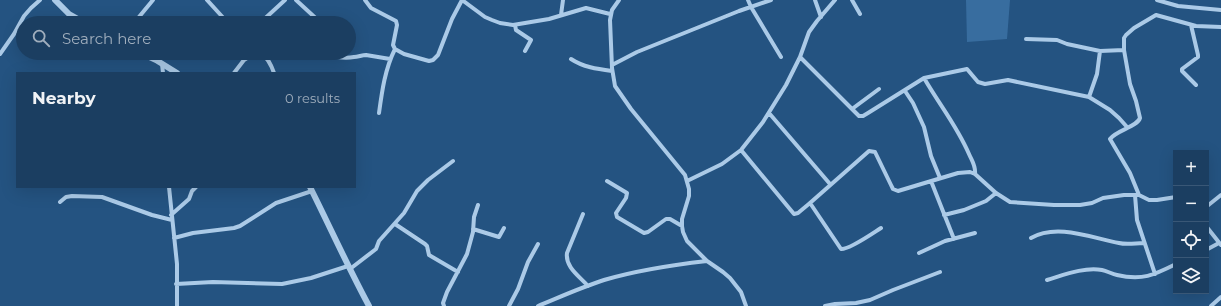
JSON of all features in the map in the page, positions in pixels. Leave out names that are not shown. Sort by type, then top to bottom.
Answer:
[{"type":"street","points":[[24,16],[40,0]]},
{"type":"street","points":[[55,0],[73,16]]},
{"type":"street","points":[[140,16],[153,0]]},
{"type":"street","points":[[207,0],[222,16]]},
{"type":"street","points":[[267,16],[284,0]]},
{"type":"street","points":[[296,0],[313,16]]},
{"type":"street","points":[[365,0],[371,8],[396,21],[397,25],[393,45],[395,49],[390,59],[382,91],[379,113]]},
{"type":"street","points":[[395,49],[404,54],[429,61],[436,58],[452,19],[462,0],[485,17],[500,24],[515,25],[549,19],[586,8],[610,14]]},
{"type":"street","points":[[561,15],[563,0]]},
{"type":"street","points":[[619,0],[610,14],[612,71],[615,86],[618,92],[686,175],[689,196],[682,219],[682,226],[687,240],[707,261],[730,278],[741,292],[746,306]]},
{"type":"street","points":[[748,0],[781,57]]},
{"type":"street","points":[[612,64],[637,52],[772,0]]},
{"type":"street","points":[[815,0],[821,17]]},
{"type":"street","points":[[688,181],[722,164],[741,150],[769,113],[786,85],[800,57],[809,32],[836,0]]},
{"type":"street","points":[[852,0],[860,14]]},
{"type":"street","points":[[1156,0],[1178,6],[1221,10]]},
{"type":"street","points":[[1154,274],[1138,220],[1137,195],[1130,173],[1110,140],[1127,127],[1138,122],[1140,118],[1130,84],[1124,50],[1124,38],[1134,28],[1154,16],[1190,25],[1221,27]]},
{"type":"street","points":[[515,25],[516,30],[531,40],[525,51]]},
{"type":"street","points":[[1190,25],[1198,57],[1182,69],[1182,71],[1196,85]]},
{"type":"street","points":[[0,54],[16,30]]},
{"type":"street","points":[[1026,39],[1057,40],[1067,44],[1100,51],[1124,50]]},
{"type":"street","points":[[1089,97],[1098,70],[1100,51]]},
{"type":"street","points":[[356,58],[366,55],[390,59]]},
{"type":"street","points":[[800,57],[859,116],[863,116],[924,78],[967,69],[978,82],[986,84],[1008,80],[1089,97],[1110,110],[1120,118],[1127,127]]},
{"type":"street","points":[[571,59],[578,64],[612,71]]},
{"type":"street","points":[[156,60],[175,72]]},
{"type":"street","points":[[235,72],[244,60]]},
{"type":"street","points":[[269,60],[274,72]]},
{"type":"street","points":[[162,64],[163,72]]},
{"type":"street","points":[[924,78],[962,137],[974,165],[975,174]]},
{"type":"street","points":[[852,109],[879,89]]},
{"type":"street","points":[[905,91],[913,103],[924,127],[931,156],[940,178]]},
{"type":"street","points":[[769,113],[830,184]]},
{"type":"street","points":[[741,150],[794,214],[798,213],[810,203],[830,184],[854,166],[869,151],[875,152],[893,189],[900,190],[962,172],[970,172],[975,174],[996,193],[1010,202],[1080,205],[1092,203],[1103,198],[1137,195],[1149,200],[1173,198]]},
{"type":"street","points":[[176,284],[213,282],[282,284],[311,278],[349,267],[376,249],[379,241],[404,213],[417,191],[428,180],[453,161]]},
{"type":"street","points":[[607,181],[627,193],[626,198],[616,213],[617,217],[626,223],[644,233],[648,232],[666,219],[670,219],[682,226]]},
{"type":"street","points":[[931,181],[954,239]]},
{"type":"street","points":[[169,188],[177,264],[177,306]]},
{"type":"street","points":[[172,217],[189,199],[195,188]]},
{"type":"street","points":[[174,238],[193,233],[240,226],[276,203],[311,189],[369,306]]},
{"type":"street","points":[[944,215],[964,210],[986,201],[996,193]]},
{"type":"street","points":[[1209,205],[1221,195]]},
{"type":"street","points":[[60,202],[66,197],[72,196],[102,197],[152,215],[172,217]]},
{"type":"street","points":[[810,203],[841,249],[844,250],[856,244],[881,228]]},
{"type":"street","points":[[444,306],[443,303],[447,292],[467,254],[473,229],[474,217],[478,205]]},
{"type":"street","points":[[583,214],[566,258],[568,264],[588,286]]},
{"type":"street","points":[[395,224],[427,246],[430,255],[458,272]]},
{"type":"street","points":[[473,229],[498,237],[504,228]]},
{"type":"street","points":[[1209,230],[1220,244],[1209,249]]},
{"type":"street","points":[[1031,238],[1038,234],[1065,232],[1122,244],[1144,243]]},
{"type":"street","points":[[919,253],[945,240],[974,233]]},
{"type":"street","points":[[509,306],[518,289],[528,262],[538,244]]},
{"type":"street","points":[[538,306],[604,280],[651,268],[707,261]]},
{"type":"street","points":[[1047,280],[1079,270],[1102,270],[1117,275],[1138,278],[1146,277],[1173,265]]},
{"type":"street","points":[[825,306],[870,300],[940,272]]},
{"type":"street","points":[[1211,306],[1221,297]]},
{"type":"shaded area","points":[[966,0],[1010,0],[1007,39],[967,42]]}]
